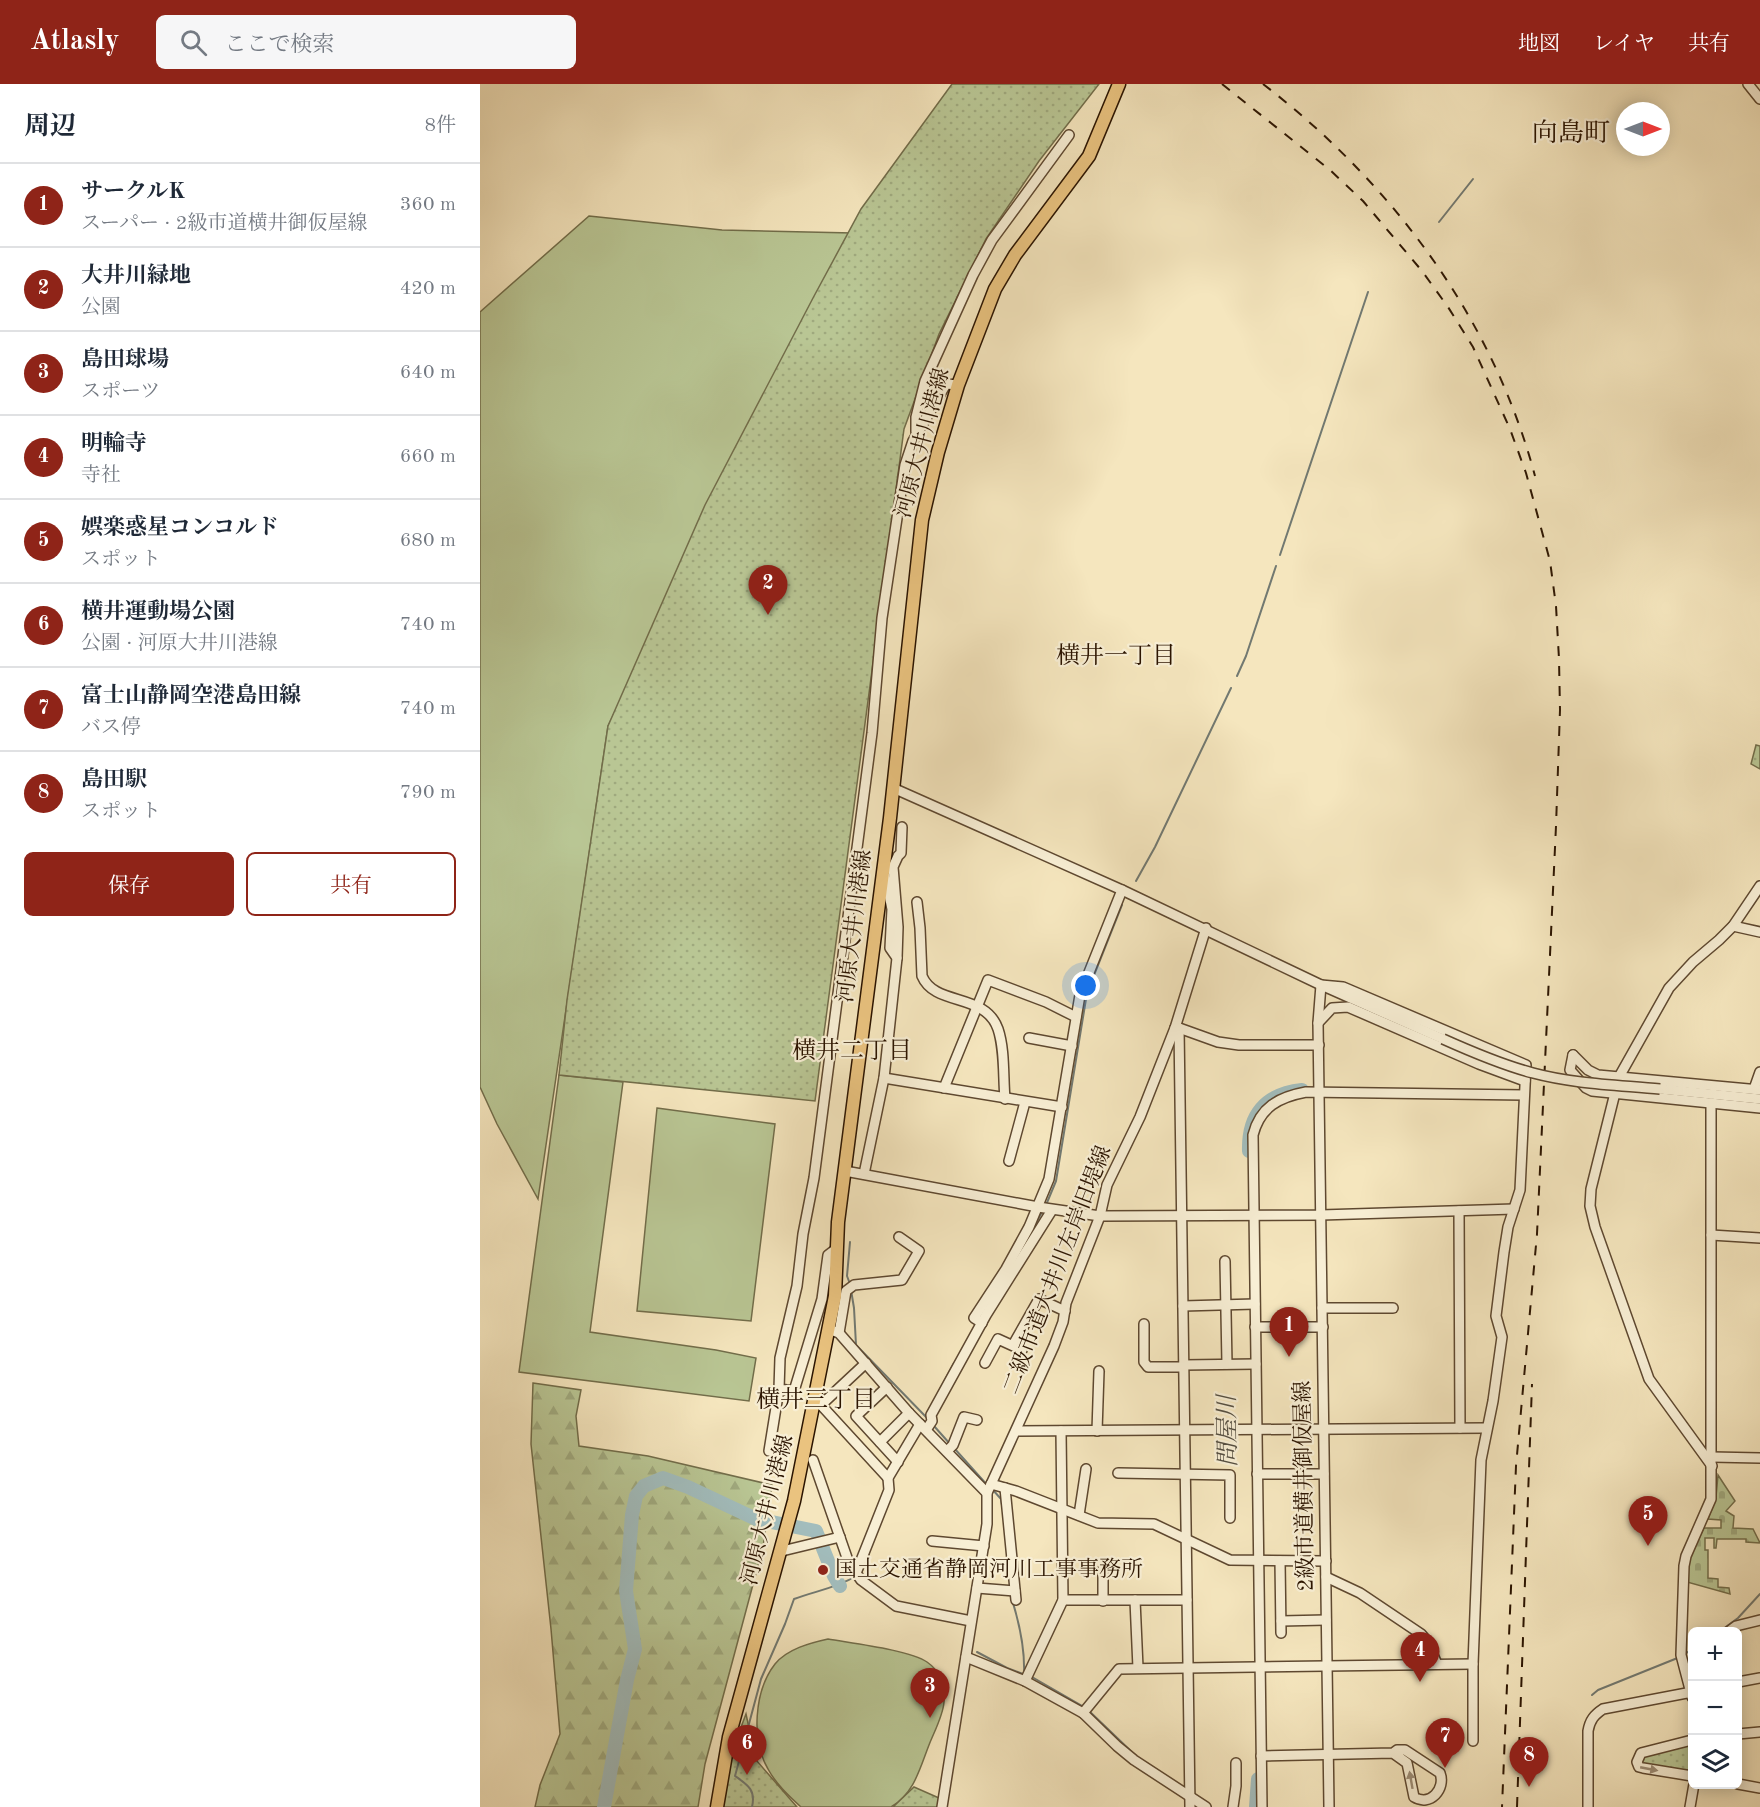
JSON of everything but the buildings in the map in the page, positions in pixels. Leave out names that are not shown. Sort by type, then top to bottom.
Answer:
[{"type":"main road","name":"河原大井川港線","points":[[717,1807],[729,1737],[782,1551],[834,1331],[836,1249],[884,866],[922,520],[938,452],[958,385],[995,289],[1015,255],[1089,156],[1119,84]]},
{"type":"street","points":[[1748,84],[1760,99]]},
{"type":"street","points":[[916,435],[916,417],[925,381],[978,266],[992,240],[1069,135]]},
{"type":"street","points":[[770,1451],[779,1389],[780,1358],[797,1286],[803,1234],[814,1178],[872,733],[885,596],[905,465],[916,435],[946,384],[958,385]]},
{"type":"street","points":[[893,788],[1206,928],[1321,985],[1499,1062],[1534,1073],[1572,1081],[1760,1099]]},
{"type":"street","points":[[864,1174],[884,1078],[897,958],[898,927],[893,867],[902,853],[902,827]]},
{"type":"street","points":[[884,866],[892,909],[890,948],[897,958]]},
{"type":"street","points":[[1712,1461],[1649,1379],[1595,1227],[1590,1206],[1591,1190],[1619,1077],[1670,988],[1693,962],[1733,926],[1760,886]]},
{"type":"street","points":[[1020,1253],[1049,1179],[1080,995],[1122,890]]},
{"type":"street","points":[[917,902],[922,976],[925,982],[938,992],[977,1006],[985,1010],[994,1020],[999,1031],[1005,1098]]},
{"type":"street","points":[[1733,926],[1760,932]]},
{"type":"street","name":"二級市道大井川左岸旧堤線","points":[[942,1807],[984,1545],[989,1489],[1054,1346],[1100,1216],[1107,1185],[1140,1117],[1177,1028],[1206,928]]},
{"type":"street","points":[[944,1088],[988,980],[1046,1002],[1077,1017]]},
{"type":"street","points":[[1321,985],[1343,987],[1526,1065],[1520,1190],[1508,1227],[1504,1252],[1496,1316],[1502,1337],[1493,1401],[1481,1460],[1473,1664],[1473,1741]]},
{"type":"street","name":"2級市道横井御仮屋線","points":[[1321,985],[1318,1023],[1329,1807]]},
{"type":"street","points":[[1318,1023],[1332,1008],[1348,1007],[1479,1064],[1525,1081]]},
{"type":"street","points":[[1190,1807],[1184,1306],[1177,1028],[1218,1042],[1239,1045],[1319,1045]]},
{"type":"street","points":[[1029,1038],[1072,1046]]},
{"type":"street","points":[[1760,1072],[1757,1089],[1598,1075],[1588,1070],[1573,1055],[1570,1070],[1586,1088],[1592,1090],[1760,1108]]},
{"type":"street","points":[[884,1078],[1062,1107]]},
{"type":"street","points":[[1262,1807],[1253,1135],[1260,1116],[1278,1100],[1288,1095],[1306,1092],[1524,1095]]},
{"type":"street","points":[[1009,1161],[1026,1102]]},
{"type":"street","points":[[1688,1681],[1681,1655],[1684,1566],[1686,1556],[1711,1499],[1711,1103]]},
{"type":"street","points":[[845,1171],[1051,1210],[1100,1216],[1321,1215],[1514,1209]]},
{"type":"street","points":[[856,1573],[889,1490],[888,1478],[923,1427],[932,1421],[931,1414],[978,1320],[1020,1253],[1051,1210]]},
{"type":"street","points":[[1459,1211],[1461,1428]]},
{"type":"street","points":[[1711,1235],[1760,1238]]},
{"type":"street","points":[[899,1237],[919,1251],[902,1280],[854,1286],[846,1291],[834,1331],[946,1451],[989,1489],[1005,1488],[1098,1523],[1154,1524],[1230,1560],[1326,1561]]},
{"type":"street","points":[[779,1389],[794,1391],[822,1299],[828,1255],[836,1249]]},
{"type":"street","points":[[1225,1260],[1227,1364]]},
{"type":"street","points":[[1013,1345],[1039,1299],[1065,1311]]},
{"type":"street","points":[[1184,1306],[1255,1304]]},
{"type":"street","points":[[1322,1308],[1394,1308]]},
{"type":"street","points":[[1144,1324],[1144,1362],[1148,1367],[1256,1364]]},
{"type":"street","points":[[1255,1327],[1323,1327]]},
{"type":"street","points":[[985,1363],[998,1339],[1022,1350]]},
{"type":"street","points":[[866,1363],[821,1406],[888,1478]]},
{"type":"street","points":[[1097,1431],[1099,1371]]},
{"type":"street","points":[[887,1387],[856,1416],[898,1462]]},
{"type":"street","points":[[880,1442],[909,1413]]},
{"type":"street","points":[[946,1451],[953,1445],[964,1417],[977,1420]]},
{"type":"street","points":[[1016,1431],[1486,1428]]},
{"type":"street","points":[[1025,1681],[1063,1600],[1061,1431]]},
{"type":"street","points":[[1712,1461],[1760,1458]]},
{"type":"street","points":[[813,1460],[852,1572],[896,1606],[972,1620]]},
{"type":"street","points":[[1079,1515],[1086,1469]]},
{"type":"street","points":[[1118,1473],[1230,1475],[1230,1518]]},
{"type":"street","points":[[1257,1474],[1324,1473]]},
{"type":"street","points":[[977,1588],[1016,1595],[1005,1488]]},
{"type":"street","points":[[782,1551],[840,1537]]},
{"type":"street","points":[[932,1541],[984,1545]]},
{"type":"street","points":[[1280,1561],[1281,1633]]},
{"type":"street","points":[[1103,1569],[1103,1601]]},
{"type":"street","points":[[1326,1577],[1360,1593],[1421,1634],[1427,1641],[1437,1664]]},
{"type":"street","points":[[1063,1600],[1187,1600]]},
{"type":"street","points":[[1135,1600],[1138,1668]]},
{"type":"street","points":[[1281,1621],[1326,1620]]},
{"type":"street","points":[[1735,1627],[1760,1620]]},
{"type":"street","points":[[966,1657],[1025,1681],[1083,1713],[1134,1760],[1206,1807]]},
{"type":"street","points":[[1683,1662],[1688,1659]]},
{"type":"street","points":[[1083,1713],[1119,1669],[1473,1664]]},
{"type":"street","points":[[1742,1682],[1760,1678]]},
{"type":"street","points":[[1588,1807],[1589,1724],[1594,1715],[1603,1709],[1688,1695]]},
{"type":"street","points":[[1742,1734],[1760,1732]]},
{"type":"street","points":[[1688,1741],[1641,1753],[1636,1762],[1639,1767],[1688,1775]]},
{"type":"street","points":[[1262,1756],[1393,1753],[1397,1750],[1405,1750],[1440,1773],[1442,1786],[1436,1798],[1422,1802],[1414,1797],[1407,1763],[1393,1753]]},
{"type":"street","points":[[1233,1807],[1236,1763]]},
{"type":"street","points":[[1742,1785],[1760,1788]]},
{"type":"street","points":[[1690,1807],[1693,1789]]},
{"type":"green space","points":[[952,84],[1099,84],[1039,161],[986,239],[939,334],[904,429],[815,1101],[559,1075],[567,1000],[608,726],[705,505],[813,298],[861,209]]},
{"type":"green space","points":[[589,216],[722,230],[852,233],[608,726],[538,1199],[497,1124],[480,1087],[480,312]]},
{"type":"green space","points":[[1756,745],[1760,746],[1760,769],[1751,764]]},
{"type":"green space","points":[[559,1075],[623,1082],[590,1332],[756,1358],[749,1401],[519,1372]]},
{"type":"green space","points":[[657,1108],[775,1124],[751,1321],[637,1311]]},
{"type":"green space","points":[[533,1383],[581,1390],[576,1416],[579,1446],[648,1456],[772,1485],[763,1547],[705,1764],[698,1807],[535,1807],[540,1785],[560,1734],[531,1444]]},
{"type":"green space","points":[[1718,1475],[1735,1501],[1726,1511],[1734,1516],[1733,1528],[1753,1529],[1760,1543],[1746,1542],[1746,1539],[1717,1539],[1716,1548],[1714,1548],[1714,1538],[1705,1538],[1705,1550],[1708,1550],[1708,1578],[1718,1579],[1718,1587],[1729,1588],[1730,1594],[1687,1582],[1690,1556],[1704,1528],[1721,1528],[1721,1520],[1708,1519],[1716,1497]]},
{"type":"green space","points":[[828,1639],[919,1658],[932,1666],[941,1679],[944,1702],[938,1724],[911,1788],[899,1802],[891,1807],[801,1807],[775,1780],[763,1757],[759,1744],[757,1716],[759,1701],[768,1675],[775,1664],[786,1654]]},
{"type":"green space","points":[[746,1714],[756,1760],[797,1807],[722,1807],[729,1759]]},
{"type":"green space","points":[[1688,1743],[1688,1772],[1644,1765],[1641,1762],[1642,1755]]},
{"type":"green space","points":[[914,1787],[939,1798],[938,1807],[893,1807]]},
{"type":"waterway","points":[[1439,222],[1473,179]]},
{"type":"waterway","points":[[1280,555],[1368,292]]},
{"type":"waterway","points":[[1237,676],[1276,566]]},
{"type":"waterway","points":[[1136,881],[1155,847],[1231,688]]},
{"type":"waterway","points":[[1046,1205],[1056,1181],[1087,993],[1122,905]]},
{"type":"waterway","name":"問屋川","points":[[1249,1151],[1252,1127],[1261,1109],[1278,1096],[1302,1090]]},
{"type":"waterway","points":[[1033,1229],[1043,1210]]},
{"type":"waterway","points":[[850,1242],[847,1276],[850,1284]]},
{"type":"waterway","points":[[851,1290],[856,1345],[928,1419]]},
{"type":"waterway","points":[[938,1393],[954,1363]]},
{"type":"waterway","points":[[934,1426],[950,1444]]},
{"type":"waterway","points":[[954,1448],[988,1486]]},
{"type":"waterway","points":[[604,1807],[627,1680],[635,1649],[626,1591],[632,1515],[636,1496],[644,1486],[663,1478],[688,1487],[756,1519],[816,1531],[840,1586]]},
{"type":"waterway","points":[[993,1490],[1001,1499],[1002,1505]]},
{"type":"waterway","points":[[861,1573],[869,1554]]},
{"type":"waterway","points":[[752,1807],[752,1792],[735,1776],[761,1679],[794,1599],[856,1576]]},
{"type":"waterway","points":[[1726,1627],[1738,1618],[1760,1594]]},
{"type":"waterway","points":[[1013,1603],[1024,1656],[1024,1674]]},
{"type":"waterway","points":[[977,1652],[1023,1674]]},
{"type":"waterway","points":[[1592,1695],[1598,1690],[1680,1657]]},
{"type":"waterway","points":[[1032,1677],[1084,1707]]},
{"type":"waterway","points":[[1088,1710],[1136,1756]]},
{"type":"waterway","name":"問屋川","points":[[1256,1807],[1258,1779]]},
{"type":"railway","points":[[1222,84],[1330,170],[1363,201],[1422,271],[1448,307],[1473,347],[1510,429],[1526,473],[1550,561],[1556,606],[1559,659],[1560,710],[1556,826],[1537,1234],[1516,1466],[1502,1807]]},
{"type":"railway","points":[[1263,84],[1310,123],[1354,165],[1395,210],[1432,258],[1493,362],[1517,418],[1535,476]]},
{"type":"railway","points":[[1517,1807],[1532,1384]]},
{"type":"place","name":"大井川緑地","points":[[768,615]]},
{"type":"place","name":"サークルK","points":[[1289,1357]]},
{"type":"place","name":"娯楽惑星コンコルド","points":[[1648,1546]]},
{"type":"place","name":"国土交通省静岡河川工事事務所","points":[[823,1570]]},
{"type":"place","name":"明輪寺","points":[[1420,1682]]},
{"type":"place","name":"島田球場","points":[[930,1718]]},
{"type":"place","name":"富士山静岡空港島田線","points":[[1445,1768]]},
{"type":"place","name":"横井運動場公園","points":[[747,1775]]},
{"type":"place","name":"島田駅","points":[[1529,1787]]},
{"type":"district","name":"向島町","points":[[1571,134]]},
{"type":"district","name":"横井一丁目","points":[[1116,657]]},
{"type":"district","name":"横井二丁目","points":[[852,1052]]},
{"type":"district","name":"横井三丁目","points":[[816,1401]]}]
